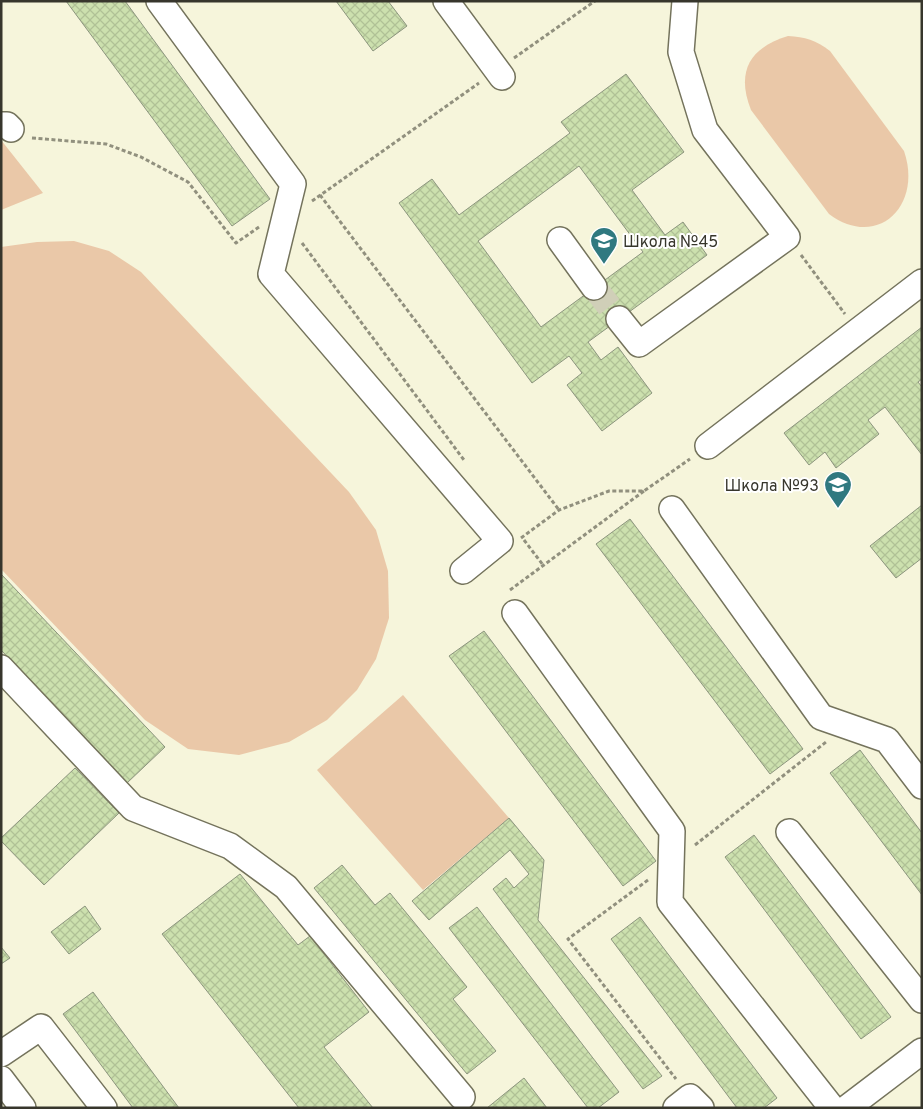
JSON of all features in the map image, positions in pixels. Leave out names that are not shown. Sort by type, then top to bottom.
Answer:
[{"type":"street","points":[[159,1],[293,184],[271,274],[500,541],[463,571]]},
{"type":"street","points":[[446,1],[499,74]]},
{"type":"street","points":[[619,319],[639,344],[787,237],[705,130],[681,52],[685,1]]},
{"type":"street","points":[[560,240],[594,287]]},
{"type":"street","points":[[699,453],[922,282]]},
{"type":"street","points":[[672,509],[821,717],[886,740],[922,786]]},
{"type":"street","points":[[515,614],[672,831],[670,902],[832,1108]]},
{"type":"street","points":[[1,668],[133,808],[230,846],[286,887],[462,1097]]},
{"type":"street","points":[[789,832],[922,1000]]},
{"type":"street","points":[[1,1054],[41,1027],[104,1108]]},
{"type":"street","points":[[847,1108],[922,1050]]},
{"type":"street","points":[[1,1079],[23,1108]]},
{"type":"street","points":[[676,1108],[690,1097],[701,1108]]},
{"type":"path","points":[[6,127],[24,136],[43,140],[106,144],[141,157],[188,182],[236,243],[266,222],[285,220],[499,74],[595,1]]},
{"type":"path","points":[[320,195],[560,510]]},
{"type":"path","points":[[285,220],[468,466]]},
{"type":"path","points":[[787,237],[858,331]]},
{"type":"path","points":[[515,614],[500,597],[699,453]]},
{"type":"path","points":[[522,538],[560,510],[609,491],[644,491]]},
{"type":"path","points":[[516,530],[543,565]]},
{"type":"shaded area","points":[[788,36],[810,40],[830,51],[904,151],[908,171],[907,189],[901,205],[892,217],[879,224],[864,227],[847,224],[829,214],[751,110],[745,84],[749,63],[764,47]]},
{"type":"shaded area","points":[[1,140],[43,193],[1,210]]},
{"type":"shaded area","points":[[74,241],[109,251],[141,272],[349,492],[376,530],[388,571],[389,618],[376,659],[357,690],[327,720],[289,742],[239,755],[188,749],[145,720],[1,569],[1,247],[37,242]]},
{"type":"shaded area","points":[[403,695],[509,818],[423,890],[317,770]]},
{"type":"building","points":[[66,1],[125,1],[270,199],[232,226]]},
{"type":"building","points":[[336,1],[388,1],[407,26],[373,51]]},
{"type":"building","points":[[626,74],[684,152],[632,190],[665,235],[683,222],[707,255],[588,342],[601,360],[618,347],[652,393],[602,431],[567,385],[582,373],[569,356],[532,383],[399,203],[432,179],[459,215],[570,133],[561,122]],"holes":[[[579,166],[643,252],[541,327],[478,241]]]},
{"type":"building","points":[[922,327],[922,379],[918,382],[922,387],[922,455],[885,407],[868,420],[879,434],[836,468],[825,452],[809,465],[784,433]]},
{"type":"building","points":[[922,505],[922,558],[896,578],[870,546]]},
{"type":"building","points":[[630,519],[803,749],[770,774],[596,544]]},
{"type":"building","points":[[1,574],[165,747],[127,783],[1,650]]},
{"type":"building","points":[[484,631],[656,861],[623,886],[449,656]]},
{"type":"building","points":[[860,750],[922,833],[922,895],[830,773]]},
{"type":"building","points":[[75,768],[119,813],[44,885],[1,841],[1,838]]},
{"type":"building","points":[[509,818],[544,860],[538,920],[662,1076],[643,1089],[493,889],[506,878],[514,888],[529,874],[510,850],[429,920],[412,901]]},
{"type":"building","points":[[754,835],[891,1017],[861,1039],[725,857]]},
{"type":"building","points":[[342,865],[375,905],[390,893],[467,987],[453,999],[496,1051],[467,1074],[314,888]]},
{"type":"building","points":[[240,874],[298,945],[310,936],[369,1012],[324,1047],[373,1108],[299,1108],[162,934]]},
{"type":"building","points":[[85,906],[101,929],[69,954],[51,932]]},
{"type":"building","points":[[477,907],[619,1092],[598,1108],[588,1108],[449,928]]},
{"type":"building","points":[[640,917],[777,1098],[764,1108],[737,1108],[611,939]]},
{"type":"building","points":[[1,947],[10,958],[1,964]]},
{"type":"building","points":[[93,992],[179,1108],[133,1108],[63,1014]]},
{"type":"building","points":[[524,1078],[547,1108],[487,1108]]},
{"type":"tunnel","points":[[594,287],[619,319]]},
{"type":"place","name":"Школа №45","points":[[604,265]]},
{"type":"place","name":"Школа №93","points":[[838,509]]}]
